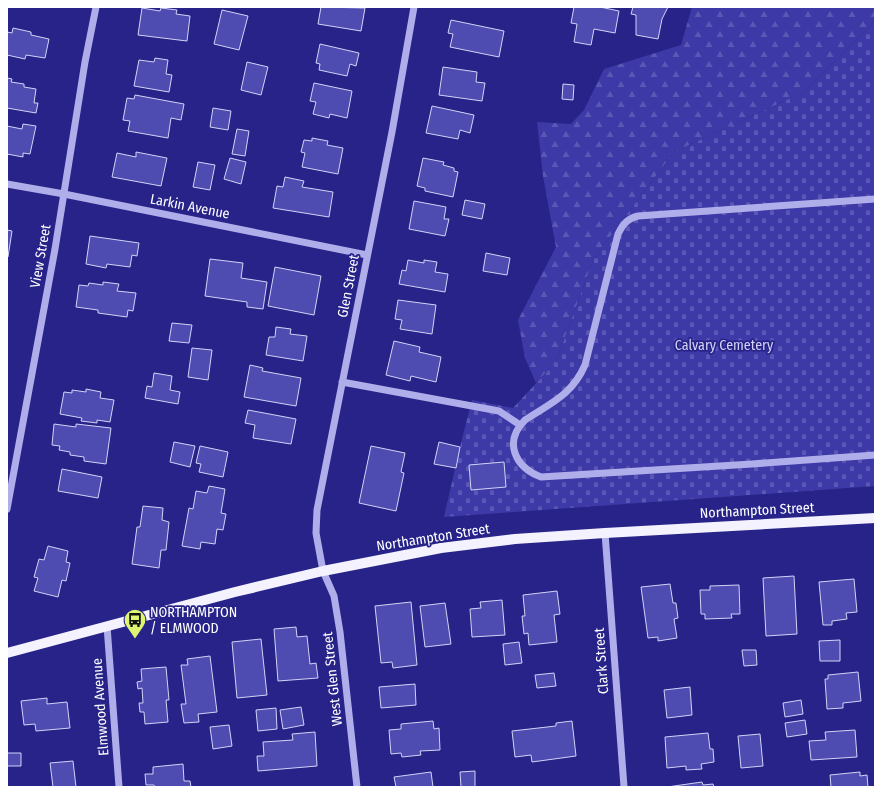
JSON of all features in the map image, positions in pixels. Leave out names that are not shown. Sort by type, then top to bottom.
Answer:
[{"type":"main road","name":"Northampton Street","points":[[7,653],[235,592],[323,571],[440,548],[515,539],[875,518]]},
{"type":"street","name":"View Street","points":[[7,509],[55,249],[96,7]]},
{"type":"street","name":"Glen Street","points":[[323,571],[316,533],[317,510],[392,132],[414,7]]},
{"type":"street","name":"Larkin Avenue","points":[[7,184],[367,254]]},
{"type":"street","points":[[875,199],[638,216],[630,218],[623,224],[618,234],[585,365],[578,381],[566,394],[525,420],[520,425],[514,439],[516,455],[519,462],[528,471],[541,477],[875,455]]},
{"type":"street","points":[[342,382],[499,411],[520,425]]},
{"type":"street","name":"Clark Street","points":[[605,533],[624,787]]},
{"type":"street","name":"West Glen Street","points":[[323,571],[334,596],[340,632],[357,787]]},
{"type":"street","name":"Elmwood Avenue","points":[[107,626],[119,787]]},
{"type":"green space","points":[[692,7],[875,7],[875,18],[872,24],[804,92],[674,152],[594,258],[556,362],[536,383],[525,358],[518,320],[556,247],[543,176],[537,122],[571,124],[584,110],[604,69],[681,45]]},
{"type":"green space","name":"Calvary Cemetery","points":[[875,18],[875,486],[444,517],[472,400],[513,408],[556,362],[594,258],[674,152],[804,92],[872,24]]},
{"type":"building","points":[[321,7],[365,8],[361,31],[318,24]]},
{"type":"building","points":[[574,7],[600,7],[619,11],[615,33],[594,29],[591,45],[574,42],[577,24],[571,23]]},
{"type":"building","points":[[633,7],[668,7],[662,19],[658,39],[636,35],[636,15],[631,14]]},
{"type":"building","points":[[142,8],[160,11],[161,8],[177,10],[176,14],[190,16],[187,41],[138,35]]},
{"type":"building","points":[[222,10],[248,16],[239,50],[214,44]]},
{"type":"building","points":[[451,20],[504,31],[499,57],[450,47],[453,34],[448,33]]},
{"type":"building","points":[[13,28],[31,32],[31,35],[49,39],[45,58],[26,55],[25,59],[7,55],[7,32],[12,33]]},
{"type":"building","points":[[320,44],[359,53],[356,66],[350,64],[347,76],[319,70],[320,64],[316,63]]},
{"type":"building","points":[[155,58],[168,60],[166,74],[172,75],[169,92],[134,86],[139,60],[154,62]]},
{"type":"building","points":[[247,62],[268,67],[261,95],[241,90]]},
{"type":"building","points":[[443,67],[477,72],[476,82],[485,83],[482,101],[439,95]]},
{"type":"building","points":[[7,78],[12,79],[11,82],[24,84],[24,87],[36,89],[34,103],[38,103],[36,113],[7,108]]},
{"type":"building","points":[[314,83],[352,91],[347,118],[330,114],[329,118],[313,114],[316,102],[310,101]]},
{"type":"building","points":[[563,84],[574,85],[573,100],[562,99]]},
{"type":"building","points":[[135,95],[184,104],[181,120],[171,118],[168,138],[128,131],[130,121],[123,120],[127,98],[134,99]]},
{"type":"building","points":[[432,106],[474,115],[470,133],[460,130],[458,139],[426,133]]},
{"type":"building","points":[[213,108],[231,111],[228,130],[210,127]]},
{"type":"building","points":[[23,124],[36,126],[30,154],[23,153],[23,157],[7,154],[7,126],[22,129]]},
{"type":"building","points":[[237,129],[249,131],[245,156],[232,154]]},
{"type":"building","points":[[312,138],[328,141],[327,145],[343,148],[338,174],[302,167],[305,153],[301,152],[304,140],[312,141]]},
{"type":"building","points":[[136,152],[167,158],[161,186],[112,177],[117,153],[136,157]]},
{"type":"building","points":[[230,158],[246,162],[241,184],[224,179]]},
{"type":"building","points":[[423,158],[444,162],[443,165],[454,168],[454,171],[458,172],[453,197],[425,191],[425,188],[417,186]]},
{"type":"building","points":[[198,162],[215,165],[210,190],[193,187]]},
{"type":"building","points":[[285,177],[304,181],[302,187],[333,192],[329,217],[273,208],[277,186],[283,187]]},
{"type":"building","points":[[465,200],[485,204],[482,219],[462,215]]},
{"type":"building","points":[[414,201],[446,207],[444,219],[449,219],[445,236],[409,229]]},
{"type":"building","points":[[7,230],[12,231],[8,257],[7,256]]},
{"type":"building","points":[[90,236],[139,243],[137,256],[132,255],[130,267],[107,264],[106,268],[86,264]]},
{"type":"building","points":[[486,253],[510,258],[507,275],[483,271]]},
{"type":"building","points":[[210,259],[243,263],[241,278],[267,282],[263,309],[247,307],[247,302],[205,296]]},
{"type":"building","points":[[408,260],[424,263],[424,260],[437,262],[435,272],[448,274],[445,292],[399,284],[402,270],[406,271]]},
{"type":"building","points":[[275,267],[321,276],[314,315],[268,306]]},
{"type":"building","points":[[103,282],[119,284],[117,291],[136,293],[133,311],[128,310],[127,317],[98,313],[98,310],[76,307],[79,285],[88,286],[89,283],[103,285]]},
{"type":"building","points":[[398,300],[436,305],[432,334],[400,329],[402,320],[395,319]]},
{"type":"building","points":[[172,323],[192,325],[189,343],[169,341]]},
{"type":"building","points":[[276,327],[291,329],[290,334],[307,336],[303,361],[266,355],[269,337],[275,337]]},
{"type":"building","points":[[394,341],[420,347],[419,352],[441,357],[436,382],[411,376],[410,381],[386,375]]},
{"type":"building","points":[[192,348],[212,350],[208,380],[188,377]]},
{"type":"building","points":[[250,365],[263,368],[262,371],[301,378],[296,406],[244,397]]},
{"type":"building","points":[[154,373],[172,376],[170,390],[180,392],[178,404],[145,398],[147,386],[152,387]]},
{"type":"building","points":[[86,389],[101,392],[100,398],[114,400],[110,422],[97,420],[97,423],[81,421],[82,418],[60,414],[64,392],[72,393],[72,390],[86,392]]},
{"type":"building","points":[[248,410],[296,419],[291,444],[253,438],[255,425],[245,423]]},
{"type":"building","points":[[54,424],[76,427],[76,424],[111,428],[106,464],[84,461],[84,457],[70,455],[70,452],[59,450],[60,446],[52,445]]},
{"type":"building","points":[[174,442],[195,446],[190,467],[170,462]]},
{"type":"building","points":[[439,442],[460,447],[456,468],[434,464]]},
{"type":"building","points":[[200,446],[228,452],[223,477],[199,472],[201,464],[196,463]]},
{"type":"building","points":[[371,446],[405,453],[401,472],[404,473],[396,511],[359,503]]},
{"type":"building","points":[[504,462],[506,487],[471,490],[469,465]]},
{"type":"building","points":[[62,469],[102,477],[98,498],[58,491]]},
{"type":"building","points":[[209,486],[225,489],[221,513],[226,514],[223,530],[217,529],[215,544],[201,542],[200,549],[182,546],[189,508],[193,509],[196,491],[207,493]]},
{"type":"building","points":[[143,506],[163,508],[162,520],[169,522],[166,550],[161,550],[159,568],[132,564],[137,527],[140,527]]},
{"type":"building","points":[[48,546],[68,551],[66,562],[70,563],[66,581],[62,580],[58,597],[34,591],[38,578],[34,577],[39,559],[44,560]]},
{"type":"building","points":[[794,576],[797,634],[766,636],[763,578]]},
{"type":"building","points":[[854,579],[857,612],[846,613],[847,619],[832,621],[832,625],[823,625],[819,582]]},
{"type":"building","points":[[670,584],[673,603],[676,603],[678,618],[674,619],[677,638],[658,641],[658,637],[648,638],[641,587]]},
{"type":"building","points":[[739,585],[740,614],[731,614],[732,618],[705,619],[705,614],[701,614],[700,590],[710,590],[710,586]]},
{"type":"building","points":[[557,591],[560,614],[554,615],[557,642],[529,645],[528,633],[524,634],[522,616],[525,616],[523,595]]},
{"type":"building","points":[[502,600],[505,635],[472,637],[470,609],[481,608],[480,602]]},
{"type":"building","points":[[411,602],[417,665],[393,668],[392,662],[381,663],[375,606]]},
{"type":"building","points":[[445,603],[451,644],[425,647],[420,606]]},
{"type":"building","points":[[296,627],[297,637],[307,636],[310,664],[316,663],[318,678],[278,681],[274,629]]},
{"type":"building","points":[[261,639],[267,695],[237,698],[232,642]]},
{"type":"building","points":[[840,640],[840,661],[820,661],[819,641]]},
{"type":"building","points":[[519,642],[522,663],[505,665],[503,644]]},
{"type":"building","points":[[742,650],[756,650],[757,665],[744,666]]},
{"type":"building","points":[[210,656],[217,712],[198,714],[199,722],[184,723],[181,704],[186,704],[181,665],[188,665],[187,659]]},
{"type":"building","points":[[166,667],[169,700],[166,700],[168,722],[145,724],[144,712],[140,712],[139,703],[143,703],[142,688],[138,689],[137,682],[142,681],[141,669]]},
{"type":"building","points":[[858,672],[861,701],[843,703],[843,708],[827,709],[825,679],[828,679],[828,675]]},
{"type":"building","points":[[554,673],[556,686],[537,688],[535,675]]},
{"type":"building","points":[[415,684],[416,705],[381,708],[379,687]]},
{"type":"building","points":[[690,687],[692,715],[667,718],[664,690]]},
{"type":"building","points":[[47,698],[47,704],[67,702],[70,728],[36,731],[35,724],[24,725],[21,701]]},
{"type":"building","points":[[801,700],[803,714],[785,717],[783,703]]},
{"type":"building","points":[[301,707],[304,725],[283,729],[280,710]]},
{"type":"building","points":[[276,708],[277,729],[258,731],[256,710]]},
{"type":"building","points":[[805,720],[807,734],[787,737],[785,723]]},
{"type":"building","points":[[433,721],[434,729],[439,728],[440,750],[420,751],[421,755],[402,757],[401,753],[391,754],[389,730],[401,729],[401,724]]},
{"type":"building","points":[[572,721],[576,756],[532,762],[531,755],[515,757],[512,731],[556,726],[556,723]]},
{"type":"building","points":[[229,725],[232,746],[213,749],[210,727]]},
{"type":"building","points":[[855,730],[857,757],[811,760],[809,741],[826,740],[825,732]]},
{"type":"building","points":[[315,732],[317,766],[258,771],[257,756],[264,756],[263,742],[293,740],[292,734]]},
{"type":"building","points":[[708,733],[710,749],[713,749],[714,762],[701,764],[702,769],[686,770],[686,766],[667,768],[665,737]]},
{"type":"building","points":[[760,734],[763,766],[741,768],[738,736]]},
{"type":"building","points":[[7,753],[21,753],[21,766],[7,766]]},
{"type":"building","points":[[73,761],[76,787],[53,787],[50,763]]},
{"type":"building","points":[[183,764],[184,781],[190,781],[191,787],[155,787],[154,785],[146,785],[145,774],[153,774],[153,767]]},
{"type":"building","points":[[475,771],[475,787],[461,787],[460,772]]},
{"type":"building","points":[[431,772],[433,787],[396,787],[394,777]]},
{"type":"building","points":[[860,772],[860,776],[867,775],[868,787],[831,787],[830,775]]},
{"type":"building","points":[[702,782],[703,785],[713,784],[714,787],[667,787]]},
{"type":"place","name":"NORTHAMPTON / ELMWOOD","points":[[135,640]]}]
